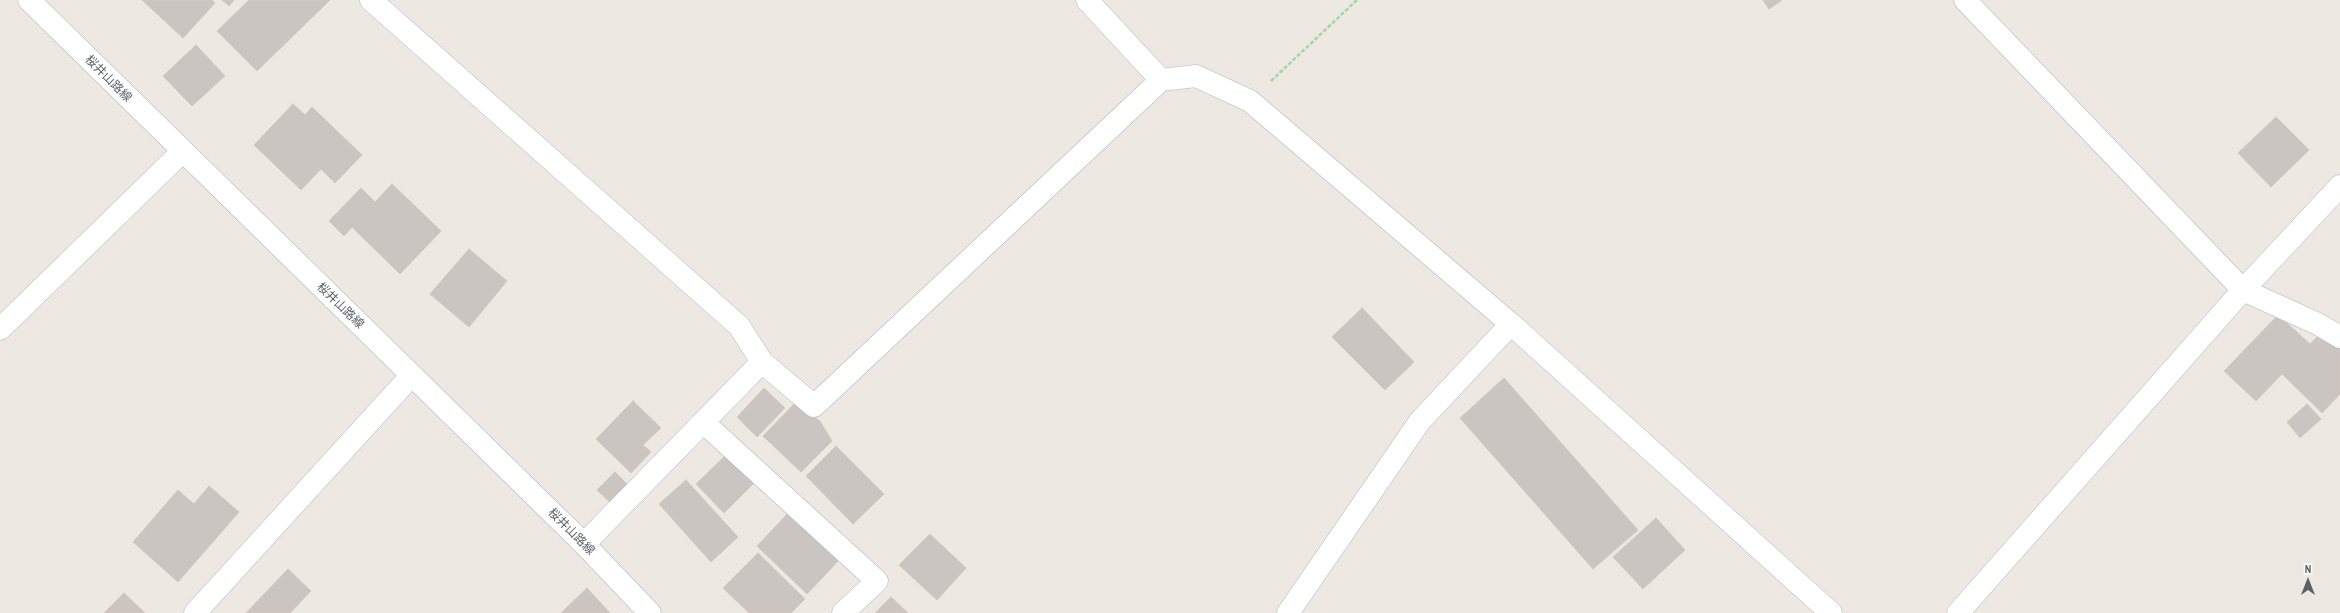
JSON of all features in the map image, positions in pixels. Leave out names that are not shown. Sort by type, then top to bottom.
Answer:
[{"type":"street","name":"桜井山路線","points":[[28,0],[584,544],[650,613]]},
{"type":"street","points":[[371,0],[739,326],[762,362],[814,406],[1161,80],[1196,76],[1250,101],[1511,324],[1831,613]]},
{"type":"street","points":[[1087,0],[1161,80]]},
{"type":"street","points":[[1965,0],[2244,290],[2318,324],[2340,337]]},
{"type":"street","points":[[0,329],[182,152]]},
{"type":"street","points":[[1958,613],[2244,290],[2340,186]]},
{"type":"street","points":[[1288,613],[1420,421],[1511,324]]},
{"type":"street","points":[[584,544],[762,362]]},
{"type":"street","points":[[195,613],[411,376]]},
{"type":"street","points":[[703,422],[877,581],[843,613]]},
{"type":"path","points":[[1250,101],[1358,0]]},
{"type":"building","points":[[142,0],[212,0],[215,3],[183,38]]},
{"type":"building","points":[[222,0],[234,0],[229,6]]},
{"type":"building","points":[[249,0],[330,0],[257,71],[217,31]]},
{"type":"building","points":[[1763,0],[1782,0],[1769,9]]},
{"type":"building","points":[[196,45],[225,76],[192,106],[163,76]]},
{"type":"building","points":[[293,104],[305,115],[312,107],[362,155],[335,183],[321,169],[301,190],[254,145]]},
{"type":"building","points":[[2276,117],[2309,150],[2271,187],[2238,153]]},
{"type":"building","points":[[392,184],[441,231],[400,274],[352,227],[344,236],[329,221],[361,188],[375,202]]},
{"type":"building","points":[[469,249],[507,281],[469,327],[430,294]]},
{"type":"building","points":[[1362,308],[1414,362],[1385,390],[1332,337]]},
{"type":"building","points":[[2278,315],[2310,344],[2323,331],[2340,347],[2340,394],[2322,413],[2282,374],[2256,401],[2224,371]]},
{"type":"building","points":[[1504,378],[1638,530],[1593,569],[1460,418]]},
{"type":"building","points":[[764,388],[785,408],[757,437],[737,417]]},
{"type":"building","points":[[633,401],[661,428],[643,445],[651,452],[631,473],[596,439]]},
{"type":"building","points":[[794,404],[820,421],[832,441],[801,472],[763,436]]},
{"type":"building","points":[[2307,404],[2321,419],[2300,438],[2287,422]]},
{"type":"building","points":[[836,446],[884,494],[853,524],[806,476]]},
{"type":"building","points":[[728,453],[756,481],[724,513],[696,484]]},
{"type":"building","points":[[615,472],[631,488],[614,506],[597,490]]},
{"type":"building","points":[[686,480],[738,537],[711,562],[659,504]]},
{"type":"building","points":[[209,486],[239,512],[178,582],[133,542],[178,490],[194,504]]},
{"type":"building","points":[[792,509],[842,557],[807,594],[757,546]]},
{"type":"building","points":[[1656,518],[1685,550],[1643,589],[1613,557]]},
{"type":"building","points":[[930,534],[966,568],[937,600],[899,565]]},
{"type":"building","points":[[758,553],[805,599],[791,613],[749,613],[723,588]]},
{"type":"building","points":[[288,569],[311,591],[290,613],[246,613]]},
{"type":"building","points":[[587,588],[610,613],[561,613]]},
{"type":"building","points":[[124,593],[145,613],[104,613]]},
{"type":"building","points":[[891,597],[908,613],[875,613]]}]
